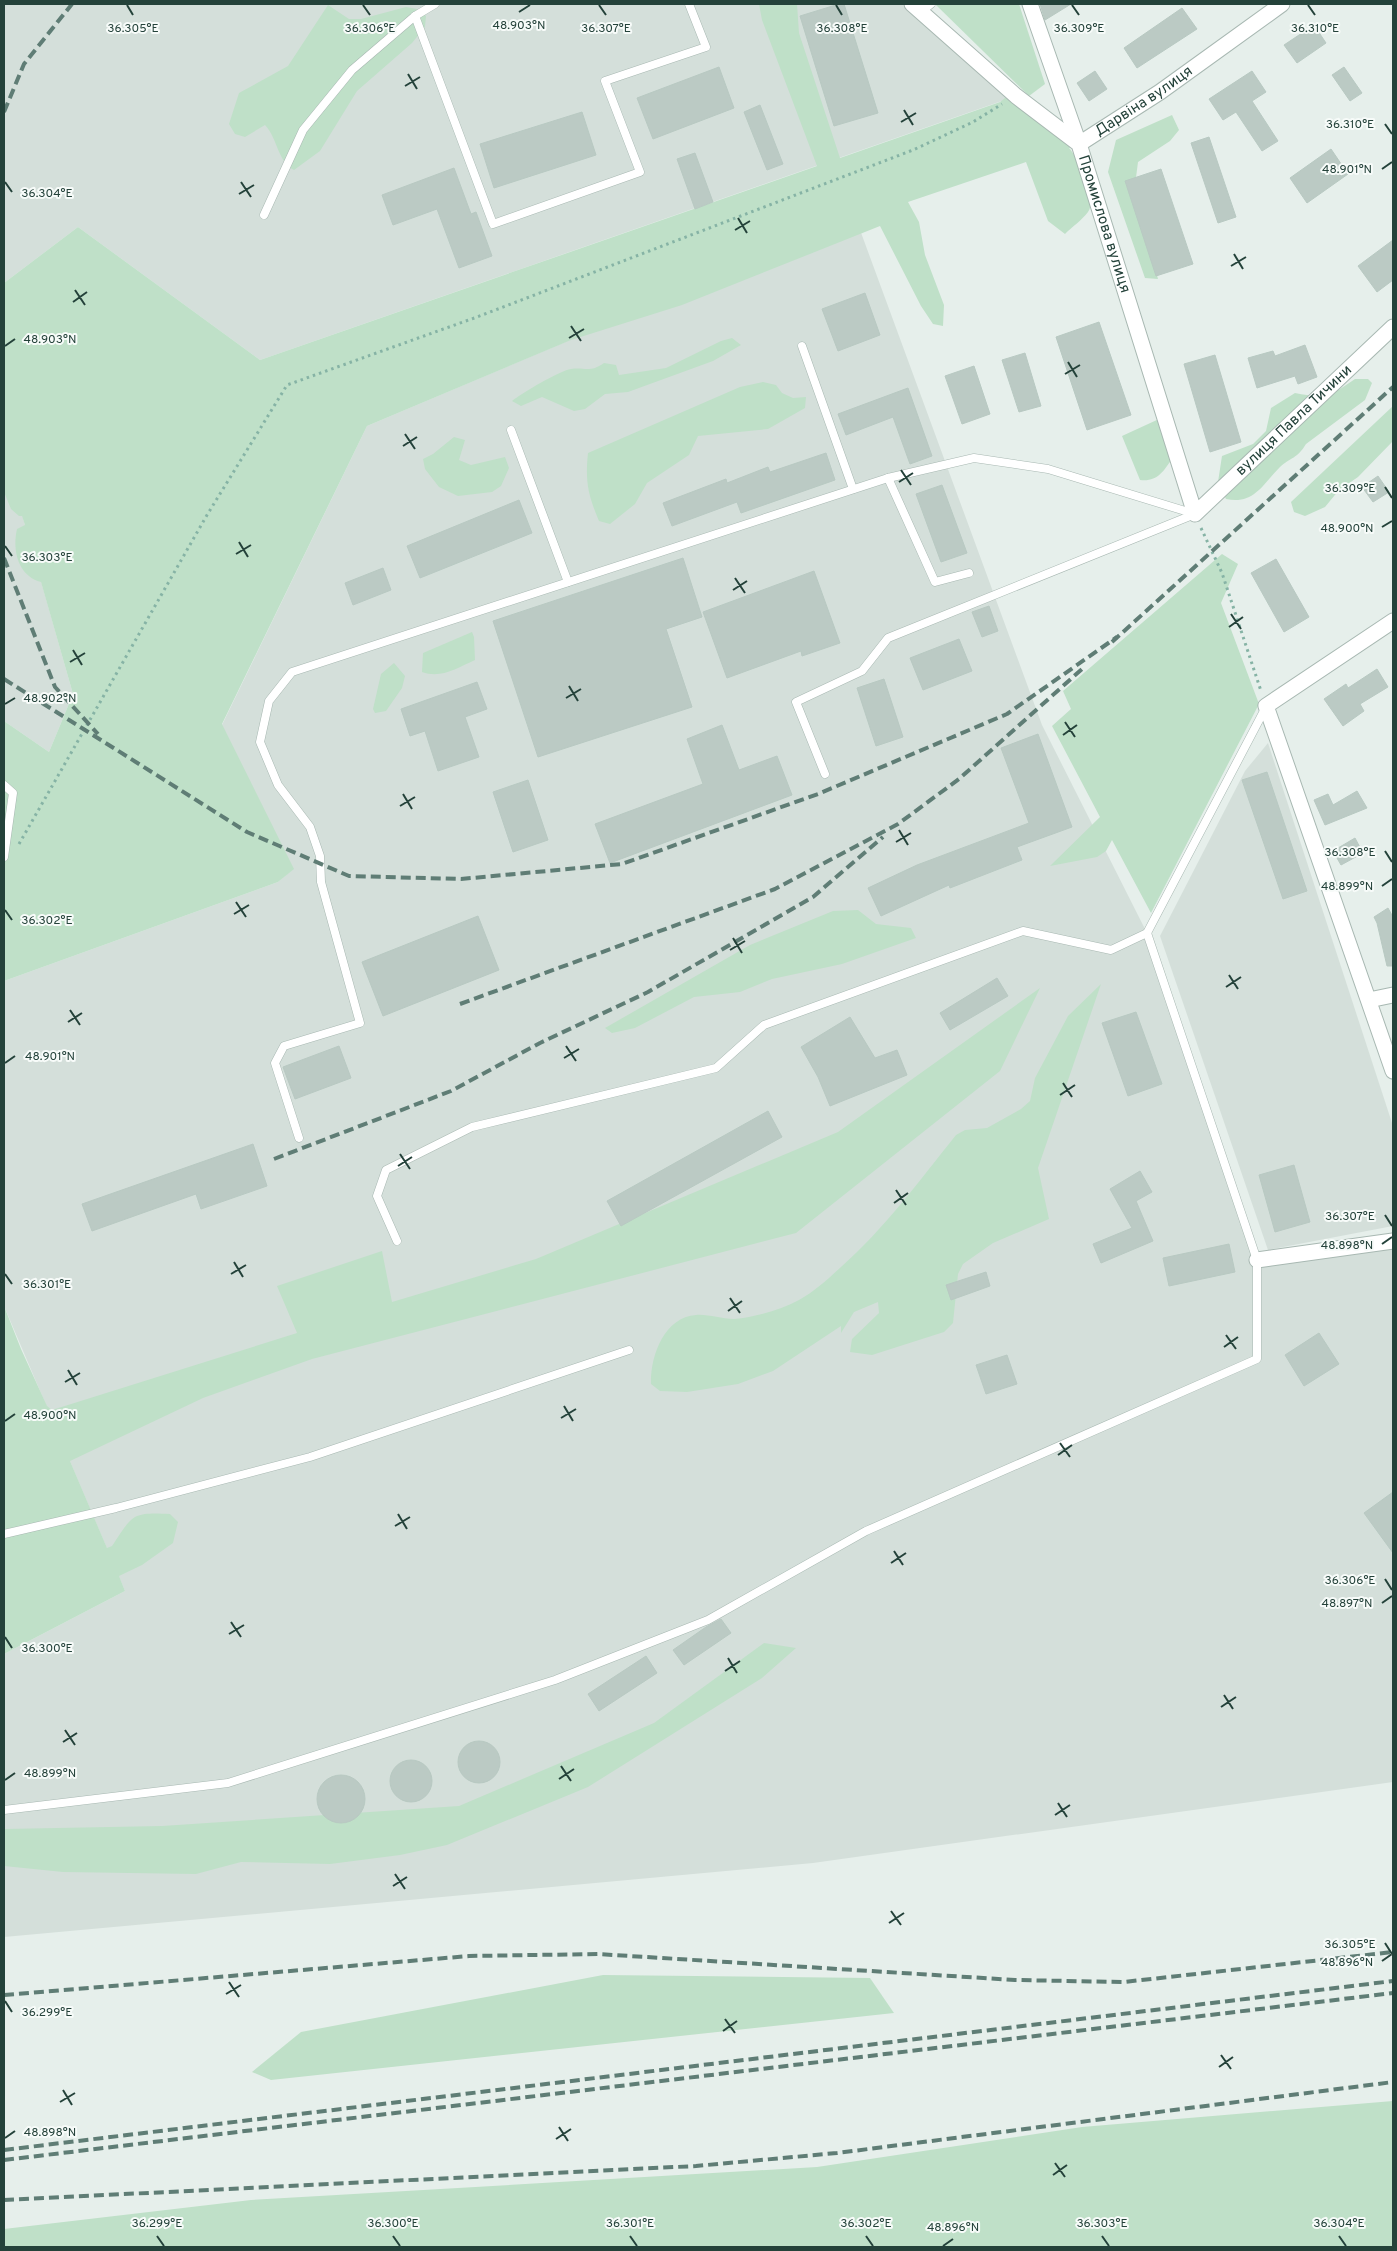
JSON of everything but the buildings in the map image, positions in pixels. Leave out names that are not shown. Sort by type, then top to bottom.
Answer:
[{"type":"street","name":"Дарвіна вулиця","points":[[1030,4],[1079,144],[1160,92],[1282,4]]},
{"type":"street","name":"Промислова вулиця","points":[[921,6],[1016,96],[1079,144],[1195,514]]},
{"type":"street","name":"вулиця Павла Тичини","points":[[1195,514],[1393,326]]},
{"type":"street","points":[[1393,620],[1266,706],[1393,1071]]},
{"type":"street","points":[[1369,1000],[1393,995]]},
{"type":"street","points":[[1257,1260],[1393,1241]]},
{"type":"lane","points":[[264,215],[302,130],[352,70],[415,16],[435,4]]},
{"type":"lane","points":[[415,16],[493,224],[640,172],[605,81],[706,47],[689,4]]},
{"type":"lane","points":[[802,346],[853,490]]},
{"type":"lane","points":[[511,430],[568,582]]},
{"type":"lane","points":[[299,1138],[275,1063],[284,1046],[360,1023],[321,882],[318,848],[310,827],[278,785],[260,742],[270,701],[292,672],[888,478],[974,458],[1048,469],[1195,514]]},
{"type":"lane","points":[[888,478],[935,582],[968,573]]},
{"type":"lane","points":[[825,774],[796,702],[862,671],[888,638],[1195,514]]},
{"type":"lane","points":[[398,1241],[377,1196],[386,1170],[472,1127],[716,1068],[764,1025],[1024,930],[1111,950],[1147,933],[1266,706]]},
{"type":"lane","points":[[4,785],[12,793],[4,857]]},
{"type":"lane","points":[[4,1810],[228,1783],[555,1680],[708,1620],[866,1531],[1258,1359],[1257,1260],[1147,933]]},
{"type":"lane","points":[[4,1534],[116,1508],[310,1457],[629,1350]]},
{"type":"path","points":[[19,845],[207,514],[286,385],[477,317],[913,150],[973,122],[1016,96]]},
{"type":"path","points":[[1195,514],[1222,573],[1266,706]]},
{"type":"shaded area","points":[[4,4],[902,4],[1016,96],[260,360],[78,227],[4,283]]},
{"type":"shaded area","points":[[856,219],[1042,725],[1147,933],[1257,1260],[1393,1241],[1393,1782],[813,1863],[4,1937],[4,1654],[125,1591],[4,1306],[4,981],[278,882],[293,869],[222,725],[367,426]]},
{"type":"shaded area","points":[[4,451],[73,694],[49,752],[4,721]]},
{"type":"shaded area","points":[[1268,743],[1393,1126],[1393,1226],[1268,1250],[1160,936],[1245,771]]},
{"type":"green space","points":[[759,4],[797,4],[799,33],[840,158],[1000,102],[1005,98],[1016,96],[1079,144],[1069,148],[1078,161],[1089,189],[1091,198],[1088,212],[1065,234],[1048,221],[1026,162],[908,202],[919,222],[925,255],[944,305],[943,326],[933,324],[921,306],[880,226],[682,305],[571,340],[367,426],[222,724],[294,869],[278,882],[4,981],[4,721],[49,752],[73,694],[41,582],[27,574],[18,561],[15,545],[17,529],[25,525],[22,516],[19,516],[11,509],[4,492],[4,283],[78,227],[260,360],[817,166],[762,20]]},
{"type":"green space","points":[[935,4],[1019,4],[1045,84],[1029,96]]},
{"type":"green space","points":[[328,5],[349,19],[361,19],[406,7],[417,9],[426,16],[425,27],[412,43],[357,91],[320,151],[294,170],[284,161],[265,125],[245,137],[235,134],[229,124],[239,93],[288,66]]},
{"type":"green space","points":[[1172,115],[1179,130],[1170,141],[1138,162],[1134,193],[1158,279],[1145,278],[1108,172],[1116,140]]},
{"type":"green space","points":[[732,338],[741,345],[713,361],[628,392],[605,394],[585,409],[574,411],[542,397],[521,406],[512,401],[550,378],[571,369],[591,369],[604,363],[616,365],[619,375],[666,368],[721,341]]},
{"type":"green space","points":[[1355,379],[1368,379],[1372,383],[1365,400],[1306,444],[1300,453],[1280,467],[1257,492],[1244,499],[1226,499],[1218,482],[1222,456],[1253,444],[1266,431],[1271,408],[1295,393],[1313,396],[1327,395]]},
{"type":"green space","points":[[763,382],[776,385],[782,393],[793,398],[806,397],[805,408],[768,429],[698,436],[689,455],[647,483],[635,504],[610,524],[599,521],[588,488],[588,453],[740,387]]},
{"type":"green space","points":[[1393,406],[1393,441],[1358,477],[1339,490],[1325,507],[1305,516],[1294,512],[1291,502]]},
{"type":"green space","points":[[1159,419],[1172,459],[1155,478],[1140,480],[1122,436]]},
{"type":"green space","points":[[454,437],[465,440],[459,460],[471,465],[505,457],[509,468],[501,486],[492,492],[458,496],[439,487],[425,469],[423,459],[433,454]]},
{"type":"green space","points":[[1222,554],[1238,564],[1221,603],[1259,704],[1151,913],[1112,840],[1106,851],[1097,857],[1050,866],[1100,817],[1052,726],[1071,709],[1063,691]]},
{"type":"green space","points":[[472,632],[475,660],[442,673],[429,674],[422,672],[423,653]]},
{"type":"green space","points":[[394,663],[405,676],[402,688],[386,711],[375,713],[373,709],[381,674]]},
{"type":"green space","points":[[858,910],[876,924],[911,928],[916,938],[842,964],[772,979],[740,992],[694,997],[635,1028],[612,1033],[605,1028],[750,945],[833,911]]},
{"type":"green space","points":[[1101,984],[1038,1168],[1049,1219],[993,1243],[963,1264],[958,1274],[953,1323],[944,1332],[872,1355],[850,1352],[852,1339],[879,1313],[878,1302],[854,1312],[841,1333],[841,1326],[773,1371],[738,1384],[687,1392],[660,1391],[651,1384],[651,1373],[656,1351],[667,1331],[675,1323],[685,1317],[696,1315],[734,1319],[751,1317],[784,1307],[799,1300],[816,1289],[857,1252],[901,1204],[956,1135],[965,1130],[987,1128],[1021,1109],[1030,1101],[1035,1078],[1068,1016]]},
{"type":"green space","points":[[1040,988],[1000,1071],[796,1233],[312,1359],[203,1398],[70,1461],[107,1548],[112,1546],[129,1522],[140,1515],[147,1514],[170,1514],[178,1522],[173,1543],[142,1565],[119,1576],[125,1591],[4,1654],[4,1306],[47,1406],[52,1410],[297,1333],[277,1286],[382,1251],[392,1302],[536,1259],[838,1132]]},
{"type":"green space","points":[[764,1643],[796,1648],[762,1678],[588,1787],[447,1845],[400,1855],[330,1864],[241,1862],[196,1874],[63,1872],[4,1866],[4,1829],[162,1826],[459,1806],[654,1723]]},
{"type":"green space","points":[[603,1975],[870,1978],[894,2013],[271,2080],[252,2072],[301,2032]]},
{"type":"green space","points":[[1393,2101],[1393,2247],[4,2247],[4,2229],[251,2200],[817,2167],[1082,2127]]},
{"type":"railway","points":[[4,112],[24,64],[72,4]]},
{"type":"railway","points":[[1112,642],[1393,387]]},
{"type":"railway","points":[[4,558],[55,687],[98,734]]},
{"type":"railway","points":[[4,679],[247,832],[349,876],[461,879],[622,864],[818,794],[1007,714],[1117,637]]},
{"type":"railway","points":[[460,1004],[775,889],[898,824],[959,779],[1082,669]]},
{"type":"railway","points":[[274,1159],[451,1091],[540,1043],[648,992],[813,897],[883,837]]},
{"type":"railway","points":[[4,1995],[469,1956],[598,1954],[1015,1980],[1124,1982],[1393,1952]]},
{"type":"railway","points":[[4,2150],[1393,1981]]},
{"type":"railway","points":[[4,2160],[1393,1993]]},
{"type":"railway","points":[[4,2200],[696,2166],[837,2153],[1393,2082]]}]
